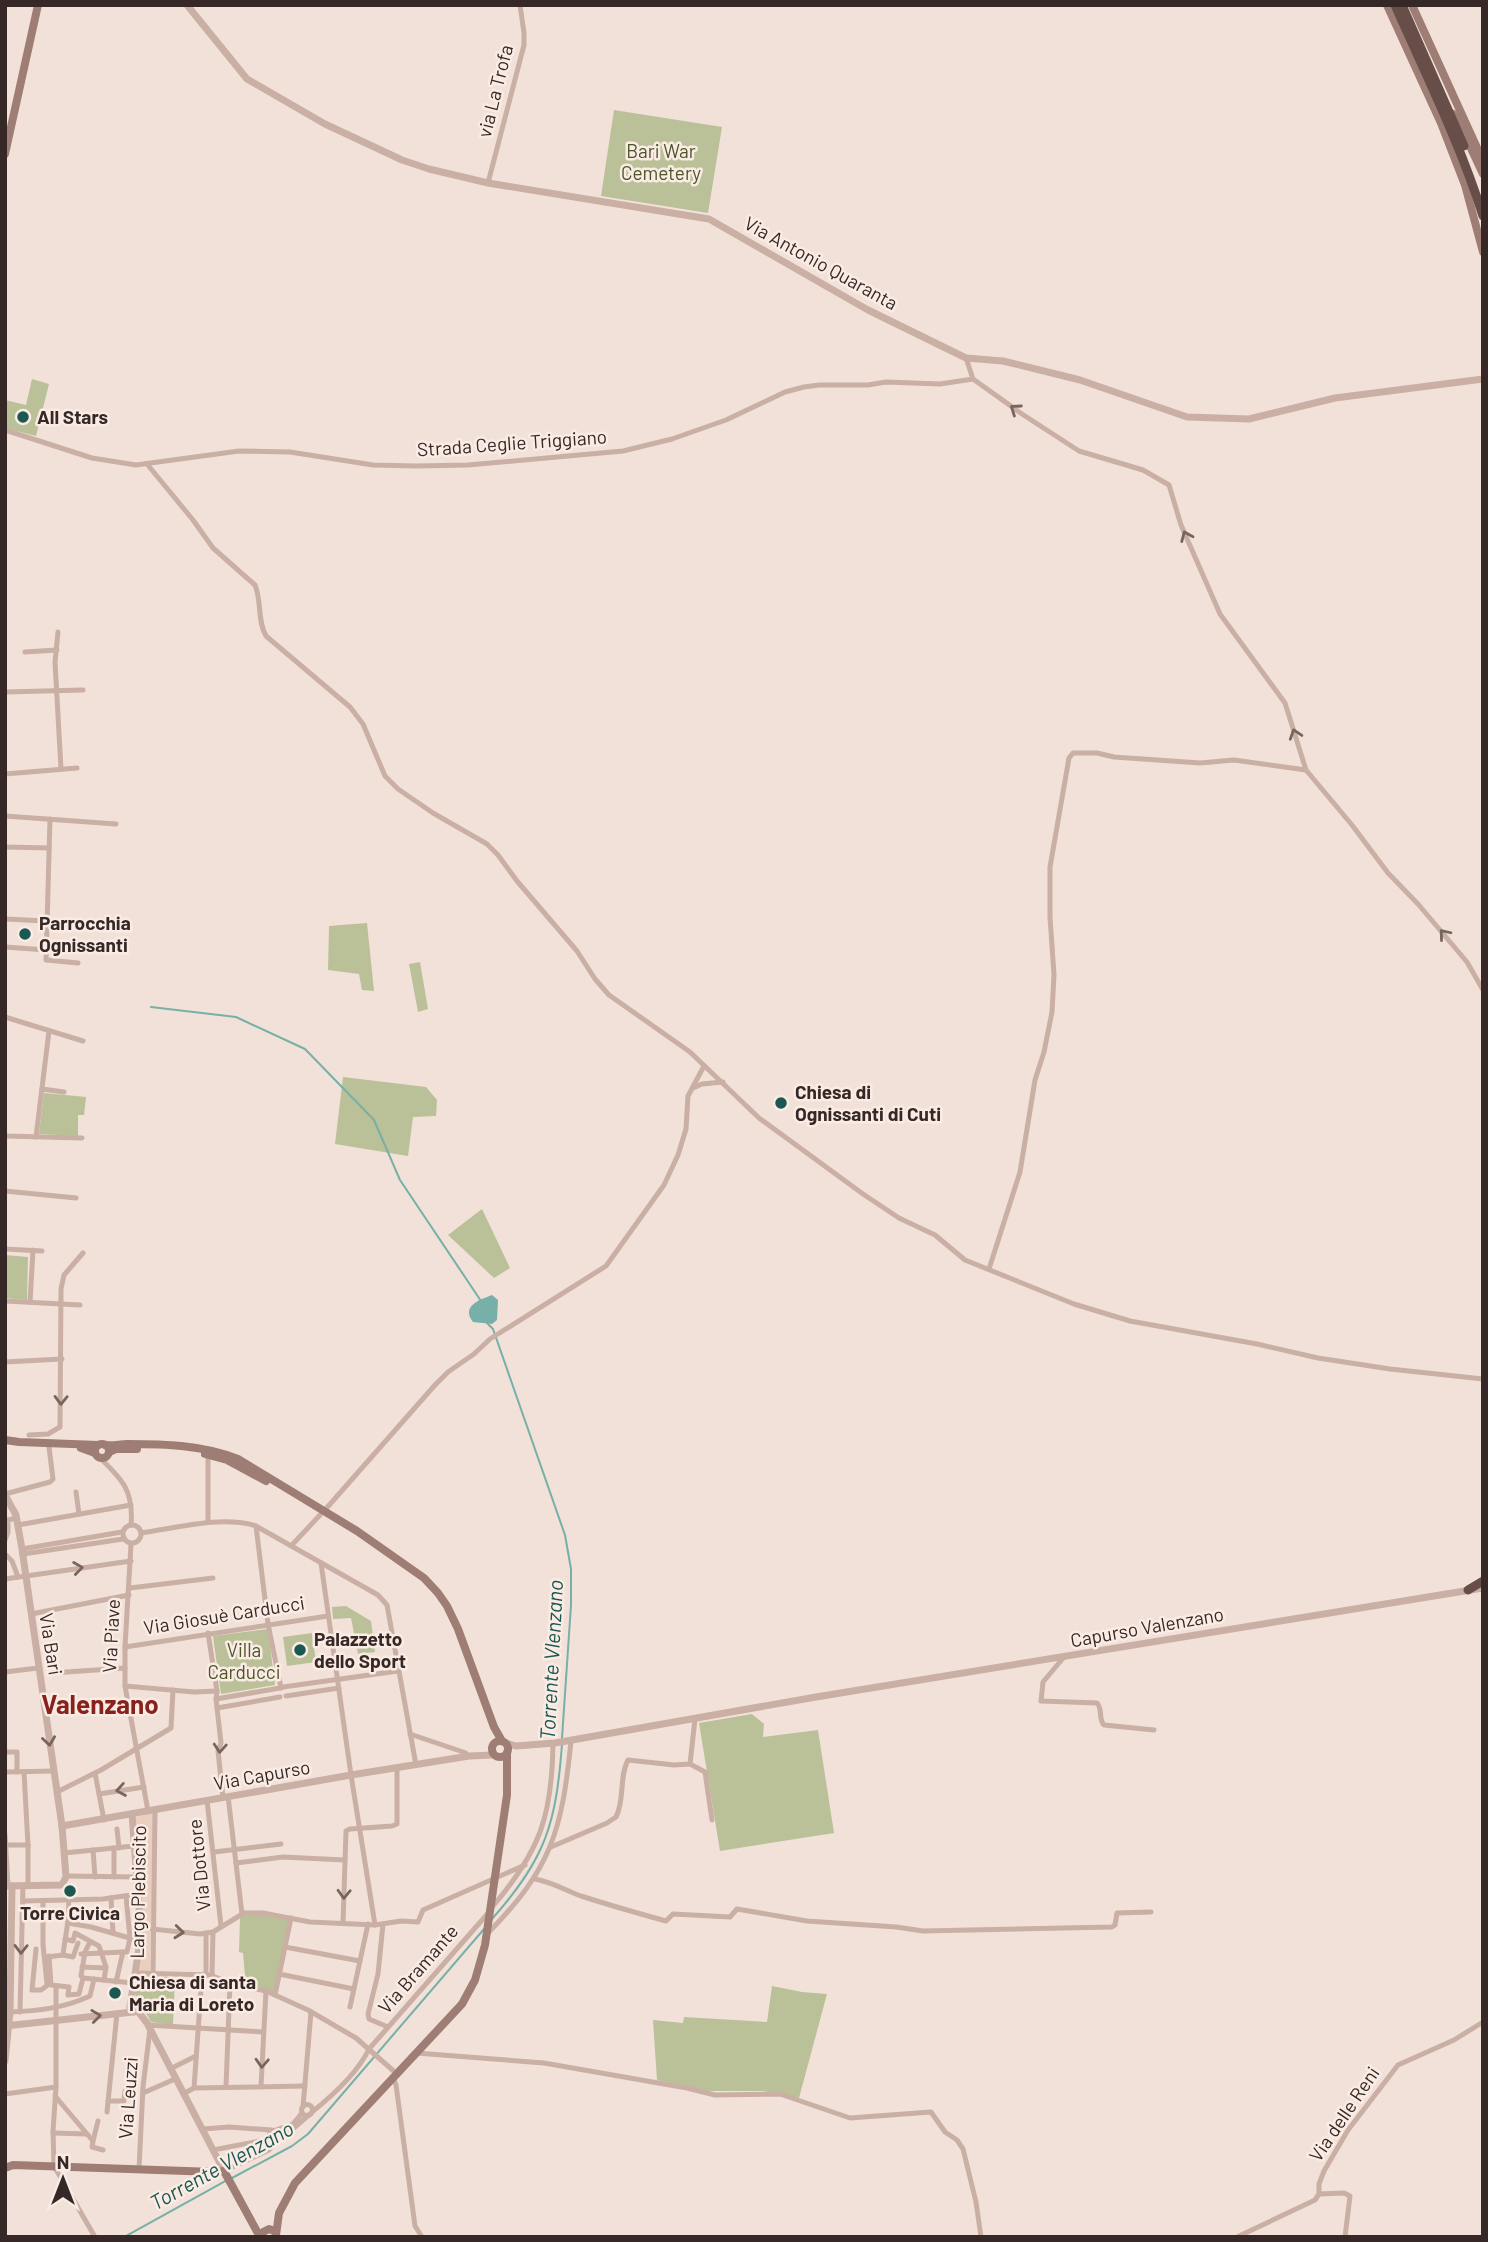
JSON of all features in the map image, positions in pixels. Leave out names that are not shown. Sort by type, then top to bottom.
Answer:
[{"type":"highway","points":[[1395,5],[1447,119],[1483,216]]},
{"type":"highway","points":[[1402,5],[1448,108],[1483,197]]},
{"type":"highway","points":[[1468,1590],[1483,1581]]},
{"type":"main road","points":[[5,154],[38,5]]},
{"type":"main road","points":[[1387,5],[1451,148],[1465,185],[1483,252]]},
{"type":"main road","points":[[1412,5],[1483,161]]},
{"type":"main road","points":[[1448,108],[1463,131],[1483,174]]},
{"type":"main road","points":[[5,1441],[102,1451],[147,1449],[208,1454],[248,1470],[370,1541],[424,1578],[438,1593],[457,1629],[494,1727],[508,1770],[507,1795],[482,1959],[475,1980],[462,2004],[295,2183],[279,2213],[264,2233]]},
{"type":"main road","points":[[102,1451],[131,1444],[217,1451],[249,1464],[322,1513]]},
{"type":"main road","points":[[5,2168],[13,2165],[225,2172],[253,2223],[264,2233]]},
{"type":"main road","points":[[276,2236],[279,2213]]},
{"type":"main road","points":[[264,2233],[275,2231],[276,2236]]},
{"type":"street","name":"Via Antonio Quaranta","points":[[187,5],[199,17],[239,72],[264,90],[325,124],[402,160],[488,183],[709,219],[845,298],[966,358],[1003,361],[1080,380],[1196,418],[1249,419],[1335,398],[1479,379]]},
{"type":"street","name":"via La Trofa","points":[[488,183],[524,45],[520,5]]},
{"type":"street","points":[[966,358],[973,379],[1079,451],[1143,470],[1170,485],[1181,525],[1220,614],[1285,703],[1306,770],[1388,873],[1419,904],[1467,962],[1483,990]]},
{"type":"street","name":"Strada Ceglie Triggiano","points":[[5,430],[92,458],[136,465],[239,451],[290,452],[366,464],[468,465],[623,451],[672,439],[726,421],[785,392],[804,387],[886,382],[940,384],[973,379]]},
{"type":"street","points":[[1479,379],[1483,384]]},
{"type":"street","points":[[147,464],[213,548],[255,585],[261,626],[266,636],[340,698],[363,724],[385,776],[398,789],[433,813],[487,844],[577,951],[594,979],[608,995],[663,1031],[760,1118],[863,1194],[935,1235],[965,1260],[1074,1304],[1130,1321],[1318,1359],[1483,1379]]},
{"type":"street","points":[[58,632],[55,660],[61,769]]},
{"type":"street","points":[[25,652],[57,650]]},
{"type":"street","points":[[5,692],[83,690]]},
{"type":"street","points":[[989,1269],[1020,1172],[1035,1080],[1052,1012],[1054,975],[1050,867],[1069,758],[1073,753],[1097,753],[1114,757],[1200,763],[1234,760],[1306,770]]},
{"type":"street","points":[[5,774],[77,768]]},
{"type":"street","points":[[5,816],[116,824]]},
{"type":"street","points":[[50,819],[47,962],[78,963]]},
{"type":"street","points":[[5,847],[49,848]]},
{"type":"street","points":[[5,919],[46,921]]},
{"type":"street","points":[[5,947],[46,950]]},
{"type":"street","points":[[5,1017],[83,1041]]},
{"type":"street","points":[[36,1137],[50,1031]]},
{"type":"street","points":[[291,1546],[448,1372],[490,1339],[607,1266],[664,1185],[678,1156],[685,1129],[688,1096],[704,1066]]},
{"type":"street","points":[[693,1088],[702,1084],[723,1082]]},
{"type":"street","points":[[42,1089],[64,1091]]},
{"type":"street","points":[[5,1136],[82,1138]]},
{"type":"street","points":[[5,1191],[76,1198]]},
{"type":"street","points":[[5,1249],[42,1251]]},
{"type":"street","points":[[30,1302],[33,1250]]},
{"type":"street","points":[[29,1435],[48,1434],[60,1427],[61,1304],[64,1275],[83,1253]]},
{"type":"street","points":[[5,1301],[80,1305]]},
{"type":"street","points":[[5,1362],[62,1359]]},
{"type":"street","points":[[5,1494],[53,1479],[48,1434]]},
{"type":"street","points":[[102,1451],[122,1479],[129,1495],[131,1525]]},
{"type":"street","points":[[208,1454],[208,1522]]},
{"type":"street","points":[[76,1492],[79,1514]]},
{"type":"street","name":"Via Bari","points":[[5,1494],[22,1552],[21,1577],[31,1614],[57,1791],[65,1879]]},
{"type":"street","points":[[5,1540],[12,1520],[79,1514],[131,1505]]},
{"type":"street","points":[[141,1533],[208,1522],[237,1521],[256,1526],[378,1595],[387,1605],[416,1765]]},
{"type":"street","points":[[131,1525],[137,1526],[141,1533],[139,1541],[131,1544],[123,1536],[126,1527],[131,1525]]},
{"type":"street","points":[[256,1526],[268,1624],[282,1688]]},
{"type":"street","points":[[22,1552],[123,1536]]},
{"type":"street","name":"Via Piave","points":[[131,1544],[125,1686],[144,1787],[151,1810]]},
{"type":"street","points":[[5,1554],[21,1577]]},
{"type":"street","points":[[5,1579],[131,1561]]},
{"type":"street","points":[[321,1563],[372,1924],[360,1961],[350,2007]]},
{"type":"street","points":[[31,1614],[129,1592],[213,1578]]},
{"type":"street","name":"Capurso Valenzano","points":[[695,1718],[1483,1588]]},
{"type":"street","name":"Via Giosuè Carducci","points":[[125,1647],[328,1615]]},
{"type":"street","points":[[208,1633],[217,1691],[221,1743],[218,1751],[242,1914]]},
{"type":"street","points":[[1064,1657],[1043,1682],[1041,1701],[1097,1703],[1104,1725],[1154,1730]]},
{"type":"street","points":[[5,1672],[38,1668]]},
{"type":"street","points":[[52,1672],[125,1668]]},
{"type":"street","points":[[216,1699],[398,1671]]},
{"type":"street","points":[[326,1682],[327,1690]]},
{"type":"street","points":[[125,1686],[217,1691]]},
{"type":"street","points":[[282,1688],[277,1692],[283,1696]]},
{"type":"street","points":[[217,1708],[339,1688]]},
{"type":"street","points":[[57,1791],[95,1773],[171,1728],[173,1690]]},
{"type":"street","points":[[230,1697],[232,1705]]},
{"type":"street","points":[[690,1764],[695,1718]]},
{"type":"street","name":"Via Capurso","points":[[62,1826],[500,1749],[570,1741],[695,1718]]},
{"type":"street","points":[[410,1734],[468,1756]]},
{"type":"street","points":[[486,1934],[523,1895],[551,1847],[565,1797],[570,1741]]},
{"type":"street","name":"Via Bramante","points":[[225,2172],[269,2150],[275,2140],[288,2134],[341,2085],[490,1911],[525,1865],[542,1827],[549,1805],[554,1743]]},
{"type":"street","points":[[5,1752],[17,1752],[28,1845],[22,1917],[20,2012]]},
{"type":"street","points":[[551,1847],[616,1817],[625,1764],[628,1760],[690,1764],[705,1772],[712,1820]]},
{"type":"street","points":[[343,1923],[346,1831],[397,1824],[397,1768]]},
{"type":"street","points":[[5,1772],[54,1771]]},
{"type":"street","points":[[95,1773],[103,1820]]},
{"type":"street","points":[[99,1794],[144,1787]]},
{"type":"street","name":"Via Dottore","points":[[207,1800],[221,1926]]},
{"type":"street","name":"Largo Plebiscito","points":[[151,1810],[153,1974]]},
{"type":"street","name":"Largo Plebiscito","points":[[132,1814],[141,1941],[133,1983],[134,2009]]},
{"type":"street","points":[[114,1877],[117,1829]]},
{"type":"street","points":[[5,1834],[10,2012],[5,2061]]},
{"type":"street","points":[[214,1852],[281,1843]]},
{"type":"street","points":[[5,1845],[28,1845]]},
{"type":"street","points":[[64,1853],[134,1846]]},
{"type":"street","points":[[93,1850],[95,1877]]},
{"type":"street","points":[[236,1863],[283,1857],[345,1860]]},
{"type":"street","points":[[152,1929],[210,1932],[242,1914],[263,1913],[310,1922],[418,1922],[423,1910],[525,1865]]},
{"type":"street","points":[[65,1879],[137,1877]]},
{"type":"street","points":[[535,1878],[562,1886],[592,1900],[666,1921],[673,1914],[730,1917],[737,1909],[807,1921],[949,1932],[1112,1927],[1115,1925],[1117,1913],[1151,1912]]},
{"type":"street","points":[[8,1886],[62,1885],[65,1879]]},
{"type":"street","points":[[63,1955],[69,1912],[65,1879]]},
{"type":"street","points":[[23,1901],[111,1898],[138,1894]]},
{"type":"street","points":[[75,1953],[127,1952],[130,1938],[126,1896]]},
{"type":"street","points":[[111,1898],[113,1933]]},
{"type":"street","points":[[43,1901],[46,1958],[55,2021],[56,2087],[52,2133],[54,2166],[95,2237]]},
{"type":"street","points":[[22,1917],[54,1916]]},
{"type":"street","points":[[83,1916],[113,1919]]},
{"type":"street","points":[[91,1927],[92,1917]]},
{"type":"street","points":[[275,1995],[290,1918]]},
{"type":"street","points":[[68,1923],[141,1941]]},
{"type":"street","points":[[383,1923],[378,1974],[368,2014],[369,2019],[388,2027]]},
{"type":"street","points":[[194,2088],[210,1932]]},
{"type":"street","points":[[65,1939],[73,1941],[75,1933],[99,1946],[106,1968],[104,1980]]},
{"type":"street","points":[[33,1980],[69,1987],[68,1995],[79,1994],[84,1954],[90,1942]]},
{"type":"street","points":[[35,1961],[42,1962],[46,1958],[63,1955],[73,1957],[78,1943]]},
{"type":"street","points":[[285,1947],[360,1961]]},
{"type":"street","points":[[36,1949],[32,1990],[41,1990],[50,1984]]},
{"type":"street","points":[[116,1982],[123,1952]]},
{"type":"street","points":[[82,1967],[106,1968]]},
{"type":"street","points":[[135,1973],[207,1975],[266,1991],[312,2012],[356,2038],[370,2050],[395,2076],[415,2226],[422,2237]]},
{"type":"street","points":[[279,1974],[354,1989]]},
{"type":"street","points":[[83,1978],[133,1983]]},
{"type":"street","points":[[10,2012],[54,2009],[90,1996],[94,1979]]},
{"type":"street","points":[[226,2087],[230,1983]]},
{"type":"street","points":[[261,2086],[266,1991]]},
{"type":"street","points":[[7,2026],[134,2009],[149,2027],[225,2172]]},
{"type":"street","points":[[203,2129],[229,2127],[274,2130],[293,2124],[302,2110],[312,2012]]},
{"type":"street","points":[[107,2112],[117,2013]]},
{"type":"street","name":"Via delle Reni","points":[[1320,2194],[1321,2178],[1329,2162],[1356,2119],[1398,2065],[1454,2040],[1483,2022]]},
{"type":"street","points":[[149,2027],[263,2032]]},
{"type":"street","name":"Via Leuzzi","points":[[139,2169],[149,2027]]},
{"type":"street","points":[[416,2053],[544,2063],[715,2095],[780,2094],[850,2118],[931,2112],[945,2132],[957,2140],[963,2150],[976,2202],[981,2237]]},
{"type":"street","points":[[170,2069],[196,2056]]},
{"type":"street","points":[[143,2093],[176,2080]]},
{"type":"street","points":[[183,2094],[194,2088],[305,2086]]},
{"type":"street","points":[[5,2094],[56,2087]]},
{"type":"street","points":[[108,2101],[124,2102],[125,2091]]},
{"type":"street","points":[[55,2096],[93,2141]]},
{"type":"street","points":[[302,2110],[310,2106],[311,2113]]},
{"type":"street","points":[[98,2121],[92,2147],[103,2150]]},
{"type":"street","points":[[213,2150],[275,2140],[281,2135],[274,2130]]},
{"type":"street","points":[[274,2130],[269,2135],[275,2140]]},
{"type":"street","points":[[52,2133],[86,2134]]},
{"type":"street","points":[[1237,2237],[1315,2200],[1320,2194],[1343,2193],[1350,2196],[1345,2237]]},
{"type":"green space","name":"Bari War Cemetery","points":[[614,110],[722,127],[708,213],[601,196]]},
{"type":"green space","name":"All Stars","points":[[32,379],[49,384],[36,436],[5,428],[5,400],[26,405]]},
{"type":"green space","points":[[367,923],[374,991],[362,990],[359,974],[328,970],[329,926]]},
{"type":"green space","points":[[420,962],[428,1009],[418,1012],[409,964]]},
{"type":"green space","points":[[343,1077],[426,1087],[437,1100],[436,1116],[413,1117],[408,1156],[335,1144]]},
{"type":"green space","points":[[44,1093],[86,1097],[84,1115],[78,1115],[78,1136],[39,1134]]},
{"type":"green space","points":[[482,1209],[510,1268],[494,1278],[448,1235]]},
{"type":"green space","points":[[5,1255],[28,1257],[27,1300],[5,1298]]},
{"type":"green space","points":[[346,1606],[371,1621],[375,1652],[358,1654],[351,1618],[333,1619],[332,1607]]},
{"type":"green space","name":"Villa Carducci","points":[[268,1629],[275,1685],[221,1694],[213,1636]]},
{"type":"green space","name":"Palazzetto dello Sport","points":[[312,1633],[316,1662],[287,1666],[283,1637]]},
{"type":"green space","points":[[752,1714],[764,1724],[763,1737],[818,1730],[834,1833],[720,1851],[699,1723]]},
{"type":"green space","points":[[244,1913],[291,1918],[275,1995],[246,1987],[243,1953],[239,1952],[240,1918]]},
{"type":"green space","points":[[137,1976],[175,1977],[173,2025],[151,2022],[133,1990]]},
{"type":"green space","points":[[772,1986],[827,1994],[799,2098],[764,2091],[709,2091],[657,2080],[653,2020],[683,2023],[684,2017],[767,2022]]},
{"type":"shaded area","points":[[152,1813],[150,1971],[137,1971],[143,1934],[134,1818]]},
{"type":"water","points":[[492,1295],[498,1300],[497,1320],[492,1324],[473,1322],[470,1308]]},
{"type":"waterway","name":"Torrente Vlenzano","points":[[151,1007],[236,1017],[305,1049],[374,1120],[400,1180],[481,1301]]},
{"type":"waterway","name":"Torrente Vlenzano","points":[[486,1322],[493,1329],[565,1535],[571,1569],[571,1605],[562,1738]]},
{"type":"waterway","name":"Torrente Vlenzano","points":[[492,1919],[525,1877],[545,1839],[556,1797],[562,1744]]},
{"type":"waterway","name":"Torrente Vlenzano","points":[[232,2178],[292,2146],[308,2134],[484,1929]]},
{"type":"waterway","name":"Torrente Vlenzano","points":[[124,2237],[227,2180]]},
{"type":"place","name":"All Stars","points":[[23,417]]},
{"type":"place","name":"Parrocchia Ognissanti","points":[[25,934]]},
{"type":"place","name":"Chiesa di Ognissanti di Cuti","points":[[781,1103]]},
{"type":"place","name":"Palazzetto dello Sport","points":[[300,1650]]},
{"type":"place","name":"Torre Civica","points":[[70,1891]]},
{"type":"place","name":"Chiesa di santa Maria di Loreto","points":[[115,1993]]},
{"type":"district","name":"Valenzano","points":[[100,1705]]}]
